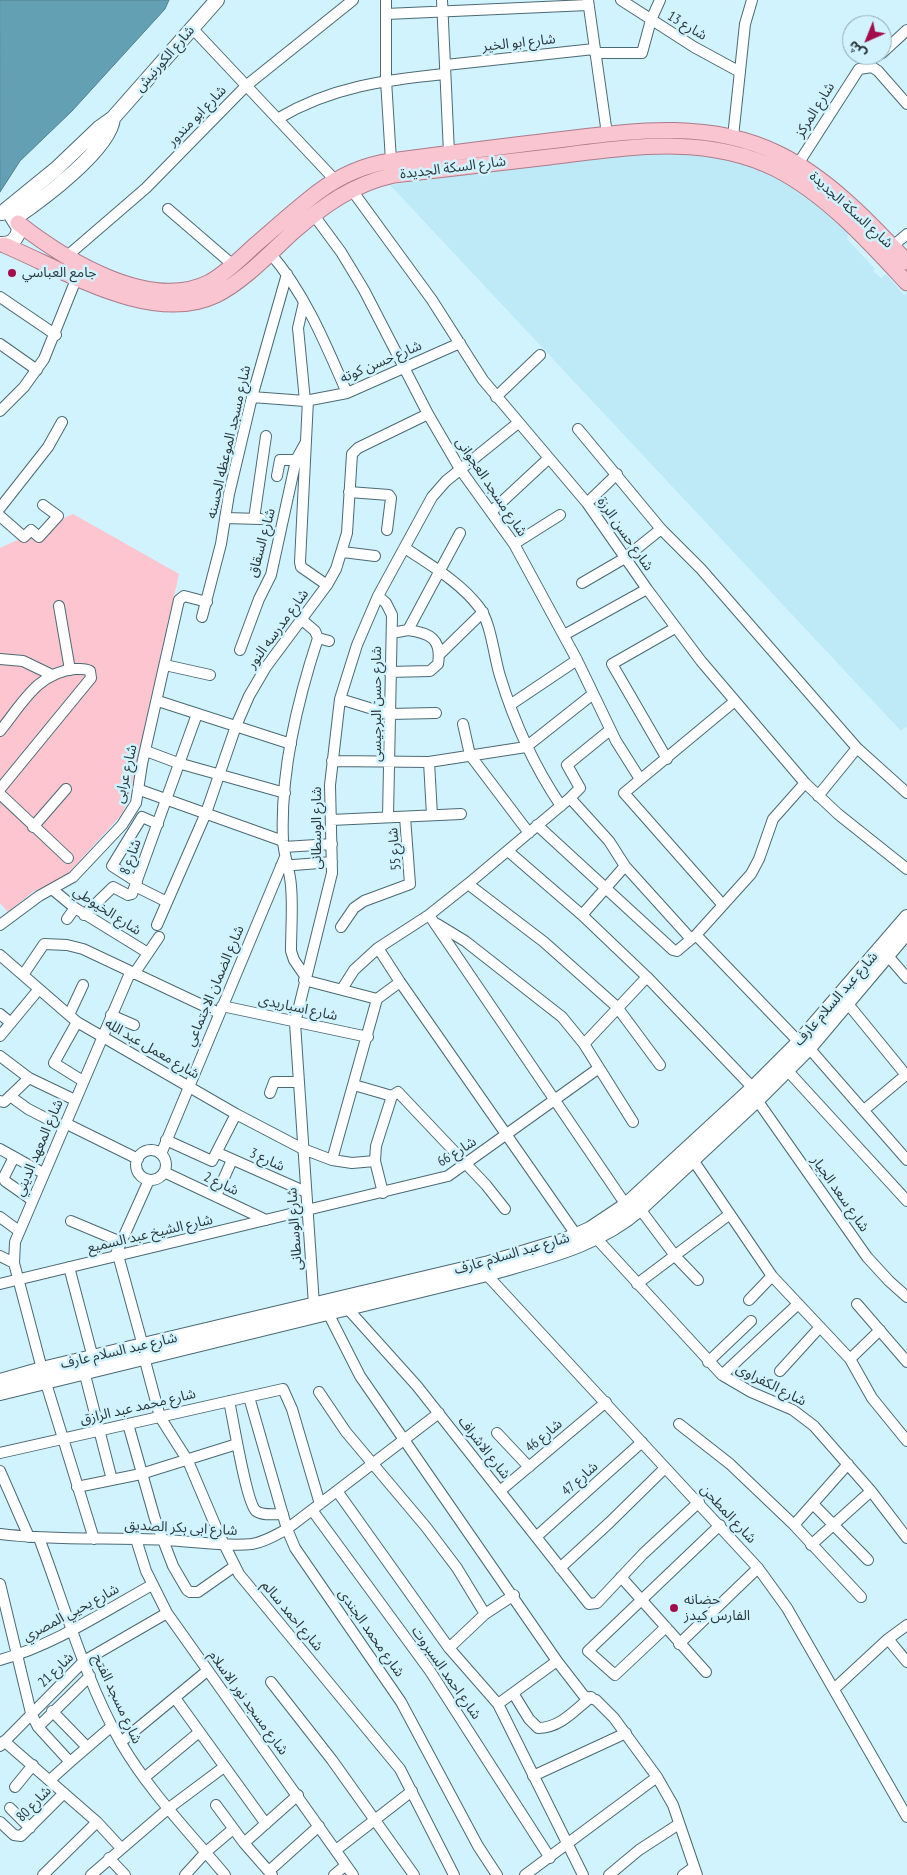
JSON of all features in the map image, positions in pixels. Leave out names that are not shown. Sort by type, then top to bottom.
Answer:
[{"type":"main road","name":"شارع السكة الجديدة","points":[[9,217],[66,257],[114,278],[164,290],[194,288],[215,279],[295,211],[335,180],[362,167],[391,160],[607,134],[687,130],[733,137],[763,147],[798,164],[834,192],[887,251],[907,283]]},
{"type":"main road","name":"شارع السكة الجديدة","points":[[2,245],[77,277],[134,298],[180,305],[194,303],[217,294],[270,253],[313,214],[351,189],[394,175],[658,146],[707,148],[758,161],[793,179],[887,251],[907,262]]},
{"type":"street","name":"شارع الكورنيش","points":[[9,217],[64,180],[87,159],[108,136],[113,118],[217,0]]},
{"type":"street","name":"شارع ابو مندور","points":[[66,257],[146,188],[247,85],[353,0]]},
{"type":"street","points":[[386,0],[386,80],[391,160]]},
{"type":"street","points":[[442,0],[449,153]]},
{"type":"street","name":"شارع 13","points":[[621,0],[651,20],[740,72]]},
{"type":"street","points":[[651,20],[660,0]]},
{"type":"street","points":[[733,137],[749,1]]},
{"type":"street","points":[[386,14],[588,3],[607,134]]},
{"type":"street","name":"شارع ابو الخير","points":[[279,118],[304,103],[326,95],[386,80],[445,70],[595,51],[642,54],[651,20]]},
{"type":"street","points":[[192,28],[279,118],[335,180]]},
{"type":"street","points":[[892,44],[907,30]]},
{"type":"street","name":"شارع المركز","points":[[798,164],[859,69],[872,67],[907,104]]},
{"type":"street","name":"شارع حسن الرزة","points":[[351,189],[432,300],[483,380],[586,503],[675,628],[735,702],[818,796],[907,869]]},
{"type":"street","points":[[168,209],[233,265]]},
{"type":"street","name":"شارع مسجد العجوانى","points":[[313,214],[341,252],[364,290],[406,367],[428,414],[460,469],[514,544],[578,660],[610,730],[640,779]]},
{"type":"street","points":[[2,245],[17,238],[9,217]]},
{"type":"street","points":[[887,251],[907,234]]},
{"type":"street","points":[[270,253],[287,274],[304,302],[329,350],[347,393]]},
{"type":"street","name":"شارع مسجد الموعظه الحسنه","points":[[202,618],[252,397],[287,274]]},
{"type":"street","points":[[0,411],[37,370],[56,335],[77,277]]},
{"type":"street","points":[[0,297],[56,335]]},
{"type":"street","points":[[304,302],[298,328],[307,401],[300,562],[301,567],[327,585]]},
{"type":"street","name":"شارع حسن كوته","points":[[252,397],[307,401],[347,393],[460,343]]},
{"type":"street","points":[[0,344],[37,370]]},
{"type":"street","points":[[496,397],[540,355]]},
{"type":"street","name":"شارع مدرسه النور","points":[[157,925],[206,813],[236,726],[266,667],[327,585],[343,552],[348,532],[350,458],[354,450],[428,414]]},
{"type":"street","points":[[0,508],[48,447],[62,422]]},
{"type":"street","name":"شارع الوسطانى","points":[[314,1305],[295,1023],[330,884],[332,862],[332,761],[340,699],[357,645],[378,596],[432,497],[460,469],[518,422]]},
{"type":"street","points":[[578,429],[661,529],[701,569],[857,748],[907,794]]},
{"type":"street","points":[[225,518],[257,519],[266,436]]},
{"type":"street","name":"شارع السقاق","points":[[240,650],[276,558],[296,460],[306,442]]},
{"type":"street","points":[[492,511],[548,458]]},
{"type":"street","points":[[277,476],[280,460],[296,460]]},
{"type":"street","points":[[586,503],[617,474]]},
{"type":"street","points":[[349,492],[389,495],[387,530]]},
{"type":"street","points":[[0,516],[24,537],[32,530],[39,537],[58,516],[44,506]]},
{"type":"street","points":[[514,544],[560,515]]},
{"type":"street","points":[[582,583],[625,558],[661,529]]},
{"type":"street","points":[[408,630],[460,532]]},
{"type":"street","points":[[405,548],[439,570],[473,600],[483,612],[500,677],[526,747],[561,806]]},
{"type":"street","points":[[343,552],[375,556]]},
{"type":"street","points":[[564,635],[646,589]]},
{"type":"street","name":"شارع عرابى","points":[[2,919],[73,877],[122,825],[136,803],[140,790],[146,751],[179,599],[184,596],[206,602]]},
{"type":"street","name":"شارع حسن البرجيسى","points":[[378,596],[390,609],[392,633],[389,714],[391,762],[388,817]]},
{"type":"street","points":[[59,606],[70,670]]},
{"type":"street","points":[[390,672],[430,671],[437,666],[440,654],[483,612]]},
{"type":"street","points":[[301,619],[315,631],[318,638],[305,681],[291,744],[285,793],[284,855],[291,886],[291,951],[305,978],[377,999]]},
{"type":"street","points":[[667,759],[612,664],[675,628]]},
{"type":"street","points":[[392,633],[408,630],[428,634],[437,646],[440,654]]},
{"type":"street","points":[[318,638],[329,641]]},
{"type":"street","points":[[0,660],[23,661],[50,674]]},
{"type":"street","points":[[510,705],[578,660]]},
{"type":"street","points":[[166,665],[210,675]]},
{"type":"street","points":[[0,731],[42,680],[50,674],[86,668],[92,674],[91,678],[0,789]]},
{"type":"street","points":[[332,761],[429,762],[526,747],[593,694]]},
{"type":"street","points":[[340,699],[389,714],[436,713]]},
{"type":"street","points":[[158,701],[291,744]]},
{"type":"street","points":[[722,904],[625,797],[625,791],[667,759],[735,702]]},
{"type":"street","name":"شارع 8","points":[[84,914],[111,888],[130,895],[136,884],[197,714]]},
{"type":"street","points":[[463,724],[470,755],[529,833]]},
{"type":"street","points":[[342,989],[354,970],[378,948],[431,918],[468,884],[570,798],[580,788],[567,765],[610,730]]},
{"type":"street","points":[[818,796],[857,748]]},
{"type":"street","points":[[146,751],[178,763],[285,793]]},
{"type":"street","points":[[429,762],[432,816]]},
{"type":"street","points":[[537,825],[677,951],[694,937],[756,868],[773,819],[805,783]]},
{"type":"street","points":[[33,827],[66,789]]},
{"type":"street","points":[[140,790],[206,813],[284,855],[332,862]]},
{"type":"street","points":[[0,794],[68,858]]},
{"type":"street","points":[[570,798],[609,841],[624,866],[804,1045],[907,1160]]},
{"type":"street","points":[[331,820],[461,814]]},
{"type":"street","points":[[158,824],[142,817],[112,866],[136,884],[167,902]]},
{"type":"street","name":"شارع 55","points":[[341,927],[354,908],[364,901],[410,884],[406,817]]},
{"type":"street","points":[[284,855],[332,844]]},
{"type":"street","name":"شارع سعد الجيار","points":[[508,851],[582,915],[647,977],[755,1094],[867,1257],[889,1281],[907,1296]]},
{"type":"street","name":"شارع الضمان الاجتماعي","points":[[160,1154],[284,855]]},
{"type":"street","points":[[582,915],[624,866]]},
{"type":"street","points":[[468,884],[544,942],[617,1007],[660,1065]]},
{"type":"street","name":"شارع الخيوطي","points":[[52,889],[75,908],[148,953]]},
{"type":"street","points":[[67,918],[75,908]]},
{"type":"street","name":"شارع عبد السلام عارف","points":[[0,1382],[84,1371],[143,1351],[314,1305],[489,1270],[578,1236],[603,1222],[626,1205],[755,1094],[788,1070],[804,1045],[907,917]]},
{"type":"street","points":[[431,918],[465,940],[562,1017],[584,1044],[633,1122]]},
{"type":"street","points":[[431,918],[626,1205]]},
{"type":"street","name":"شارع عبد السلام عارف","points":[[0,1393],[93,1358],[143,1351],[328,1313],[569,1250],[597,1239],[620,1226],[693,1160],[755,1094],[848,1004],[907,932]]},
{"type":"street","name":"شارع المعهد الديني","points":[[94,1538],[62,1439],[18,1279],[13,1251],[19,1231],[111,1015],[132,974],[159,937]]},
{"type":"street","name":"شارع اسباريدى","points":[[23,975],[41,947],[53,944],[83,949],[132,974],[221,1009],[368,1037]]},
{"type":"street","points":[[378,948],[578,1236]]},
{"type":"street","points":[[888,956],[907,978]]},
{"type":"street","name":"شارع معمل عبد الله","points":[[2,961],[23,975],[73,1018],[236,1114],[303,1149],[332,1160],[352,1163],[375,1161]]},
{"type":"street","points":[[584,1044],[647,977]]},
{"type":"street","points":[[332,1160],[368,1037],[377,999],[400,982]]},
{"type":"street","points":[[83,985],[73,1018],[54,1063],[83,1081]]},
{"type":"street","points":[[0,1036],[39,989]]},
{"type":"street","points":[[848,1004],[907,1075],[864,1110]]},
{"type":"street","points":[[0,1014],[11,1023]]},
{"type":"street","points":[[111,1015],[134,1026]]},
{"type":"street","points":[[0,1056],[29,1078],[75,1100]]},
{"type":"street","name":"شارع 66","points":[[307,1211],[448,1176],[599,1068]]},
{"type":"street","points":[[788,1070],[907,1200]]},
{"type":"street","points":[[0,1101],[4,1102],[29,1078]]},
{"type":"street","points":[[270,1093],[274,1082],[298,1082]]},
{"type":"street","points":[[354,1085],[392,1096]]},
{"type":"street","points":[[383,1193],[375,1161],[376,1146],[392,1096],[397,1092],[401,1093],[467,1164],[504,1209]]},
{"type":"street","points":[[10,1096],[28,1109],[138,1159]]},
{"type":"street","points":[[166,1140],[209,1161],[215,1160],[236,1114]]},
{"type":"street","points":[[0,1149],[43,1174]]},
{"type":"street","points":[[150,1150],[160,1154],[166,1164],[164,1172],[158,1178],[149,1180],[138,1172],[138,1159],[143,1153],[150,1150]]},
{"type":"street","name":"شارع 3","points":[[218,1154],[306,1192]]},
{"type":"street","points":[[14,1157],[4,1177],[5,1181],[32,1200]]},
{"type":"street","points":[[216,1196],[232,1160]]},
{"type":"street","points":[[693,1160],[772,1276],[797,1305],[850,1359],[876,1404],[907,1441]]},
{"type":"street","name":"شارع 2","points":[[164,1172],[266,1220]]},
{"type":"street","points":[[116,1256],[149,1180]]},
{"type":"street","points":[[640,1209],[676,1256],[698,1280]]},
{"type":"street","name":"شارع الشيخ عبد السميع","points":[[0,1284],[307,1211]]},
{"type":"street","points":[[637,1284],[730,1214]]},
{"type":"street","points":[[0,1217],[19,1231]]},
{"type":"street","points":[[71,1221],[121,1242]]},
{"type":"street","name":"شارع الكفراوى","points":[[597,1239],[708,1362],[722,1375],[751,1392],[782,1404],[804,1417],[848,1464],[906,1534]]},
{"type":"street","points":[[0,1256],[14,1263]]},
{"type":"street","name":"شارع احمد سالم","points":[[116,1256],[160,1416],[188,1461],[223,1544],[235,1566],[251,1590],[400,1769],[454,1875]]},
{"type":"street","points":[[69,1267],[93,1358]]},
{"type":"street","name":"شارع المطحن","points":[[489,1270],[642,1442],[758,1568],[787,1608],[904,1813]]},
{"type":"street","points":[[749,1300],[772,1276]]},
{"type":"street","points":[[857,1304],[907,1362]]},
{"type":"street","points":[[722,1375],[797,1305]]},
{"type":"street","name":"شارع الاشراف","points":[[347,1308],[395,1359],[439,1413],[585,1602],[596,1603],[621,1577]]},
{"type":"street","points":[[328,1313],[360,1376],[403,1440],[514,1595],[557,1660],[580,1692],[600,1704],[626,1733],[657,1777],[673,1805],[695,1871],[683,1875]]},
{"type":"street","points":[[708,1362],[751,1321]]},
{"type":"street","points":[[780,1371],[820,1327]]},
{"type":"street","points":[[850,1359],[880,1330]]},
{"type":"street","points":[[84,1371],[112,1480]]},
{"type":"street","name":"شارع محمد عبد الرازق","points":[[0,1452],[283,1389]]},
{"type":"street","name":"شارع احمد السبروت","points":[[283,1389],[292,1409],[316,1507],[430,1672],[550,1858]]},
{"type":"street","points":[[319,1392],[346,1432],[426,1527],[457,1568],[485,1614]]},
{"type":"street","name":"شارع محمد الجندى","points":[[249,1397],[287,1529],[301,1558],[401,1702],[478,1846],[497,1875]]},
{"type":"street","points":[[229,1401],[237,1444],[253,1507],[261,1514],[283,1514]]},
{"type":"street","name":"شارع 46","points":[[500,1491],[606,1402]]},
{"type":"street","name":"شارع ابى بكر الصديق","points":[[0,1534],[223,1544],[255,1543],[270,1539],[287,1529],[439,1413]]},
{"type":"street","points":[[128,1424],[141,1474],[173,1566],[190,1592],[198,1592],[235,1566]]},
{"type":"street","points":[[679,1424],[730,1464],[794,1525],[861,1597]]},
{"type":"street","points":[[497,1433],[529,1466]]},
{"type":"street","name":"شارع 47","points":[[536,1537],[642,1442]]},
{"type":"street","points":[[77,1487],[141,1474],[188,1461],[237,1444]]},
{"type":"street","points":[[794,1525],[848,1464]]},
{"type":"street","points":[[560,1568],[610,1523],[666,1468]]},
{"type":"street","name":"شارع مسجد الفتح","points":[[0,1471],[34,1537],[112,1726],[144,1778],[225,1875]]},
{"type":"street","points":[[337,1491],[449,1648],[498,1704],[584,1875]]},
{"type":"street","points":[[811,1544],[871,1491]]},
{"type":"street","points":[[699,1502],[621,1577],[706,1672]]},
{"type":"street","points":[[813,1504],[868,1560]]},
{"type":"street","points":[[666,1627],[615,1675],[589,1652],[720,1525]]},
{"type":"street","name":"شارع مسجد نور الاسلام","points":[[136,1539],[152,1585],[168,1613],[207,1671],[298,1795],[353,1875]]},
{"type":"street","points":[[679,1644],[758,1568]]},
{"type":"street","points":[[0,1584],[5,1633],[16,1656],[31,1713],[38,1727],[70,1762]]},
{"type":"street","name":"شارع يحيي المصري","points":[[0,1660],[16,1656],[49,1642],[152,1585]]},
{"type":"street","points":[[449,1648],[485,1614],[514,1595]]},
{"type":"street","name":"شارع 21","points":[[2,1743],[84,1662],[168,1613]]},
{"type":"street","points":[[834,1690],[888,1639],[907,1625]]},
{"type":"street","points":[[888,1639],[907,1662]]},
{"type":"street","points":[[498,1704],[557,1660]]},
{"type":"street","points":[[121,1742],[207,1671]]},
{"type":"street","points":[[38,1727],[52,1711],[90,1676]]},
{"type":"street","points":[[270,1682],[374,1818],[414,1875]]},
{"type":"street","points":[[513,1693],[529,1719],[538,1728],[560,1722],[591,1697]]},
{"type":"street","points":[[174,1698],[266,1824]]},
{"type":"street","points":[[52,1711],[87,1747]]},
{"type":"street","points":[[50,1780],[112,1726]]},
{"type":"street","points":[[144,1778],[198,1733]]},
{"type":"street","points":[[533,1776],[626,1733]]},
{"type":"street","points":[[2,1743],[33,1765],[50,1780],[97,1822],[120,1848]]},
{"type":"street","points":[[15,1787],[33,1765]]},
{"type":"street","points":[[91,1875],[168,1808],[224,1767]]},
{"type":"street","points":[[525,1875],[536,1872],[550,1858],[657,1777]]},
{"type":"street","points":[[336,1850],[374,1818],[412,1791]]},
{"type":"street","name":"شارع 80","points":[[0,1822],[16,1836],[21,1836],[64,1793]]},
{"type":"street","points":[[244,1844],[298,1795]]},
{"type":"street","points":[[216,1805],[244,1844],[270,1873],[319,1826]]},
{"type":"street","points":[[10,1808],[30,1828]]},
{"type":"street","points":[[43,1875],[97,1822]]},
{"type":"street","points":[[609,1875],[640,1850],[680,1824]]},
{"type":"street","points":[[185,1875],[206,1852],[233,1829]]},
{"type":"street","points":[[109,1858],[125,1875]]},
{"type":"street","points":[[334,1875],[346,1865]]},
{"type":"shaded area","points":[[0,0],[169,0],[165,9],[72,111],[20,161],[0,192]]},
{"type":"shaded area","points":[[684,154],[736,161],[770,174],[801,191],[849,231],[847,239],[875,269],[873,271],[881,278],[886,274],[904,295],[907,293],[907,726],[901,731],[390,185],[603,155]]},
{"type":"shaded area","points":[[73,514],[179,574],[129,797],[122,814],[64,878],[34,891],[8,912],[0,903],[0,548]]},
{"type":"place","name":"جامع العباسي","points":[[12,273]]},
{"type":"place","name":"حضانه الفارس كيدز","points":[[674,1608]]}]
